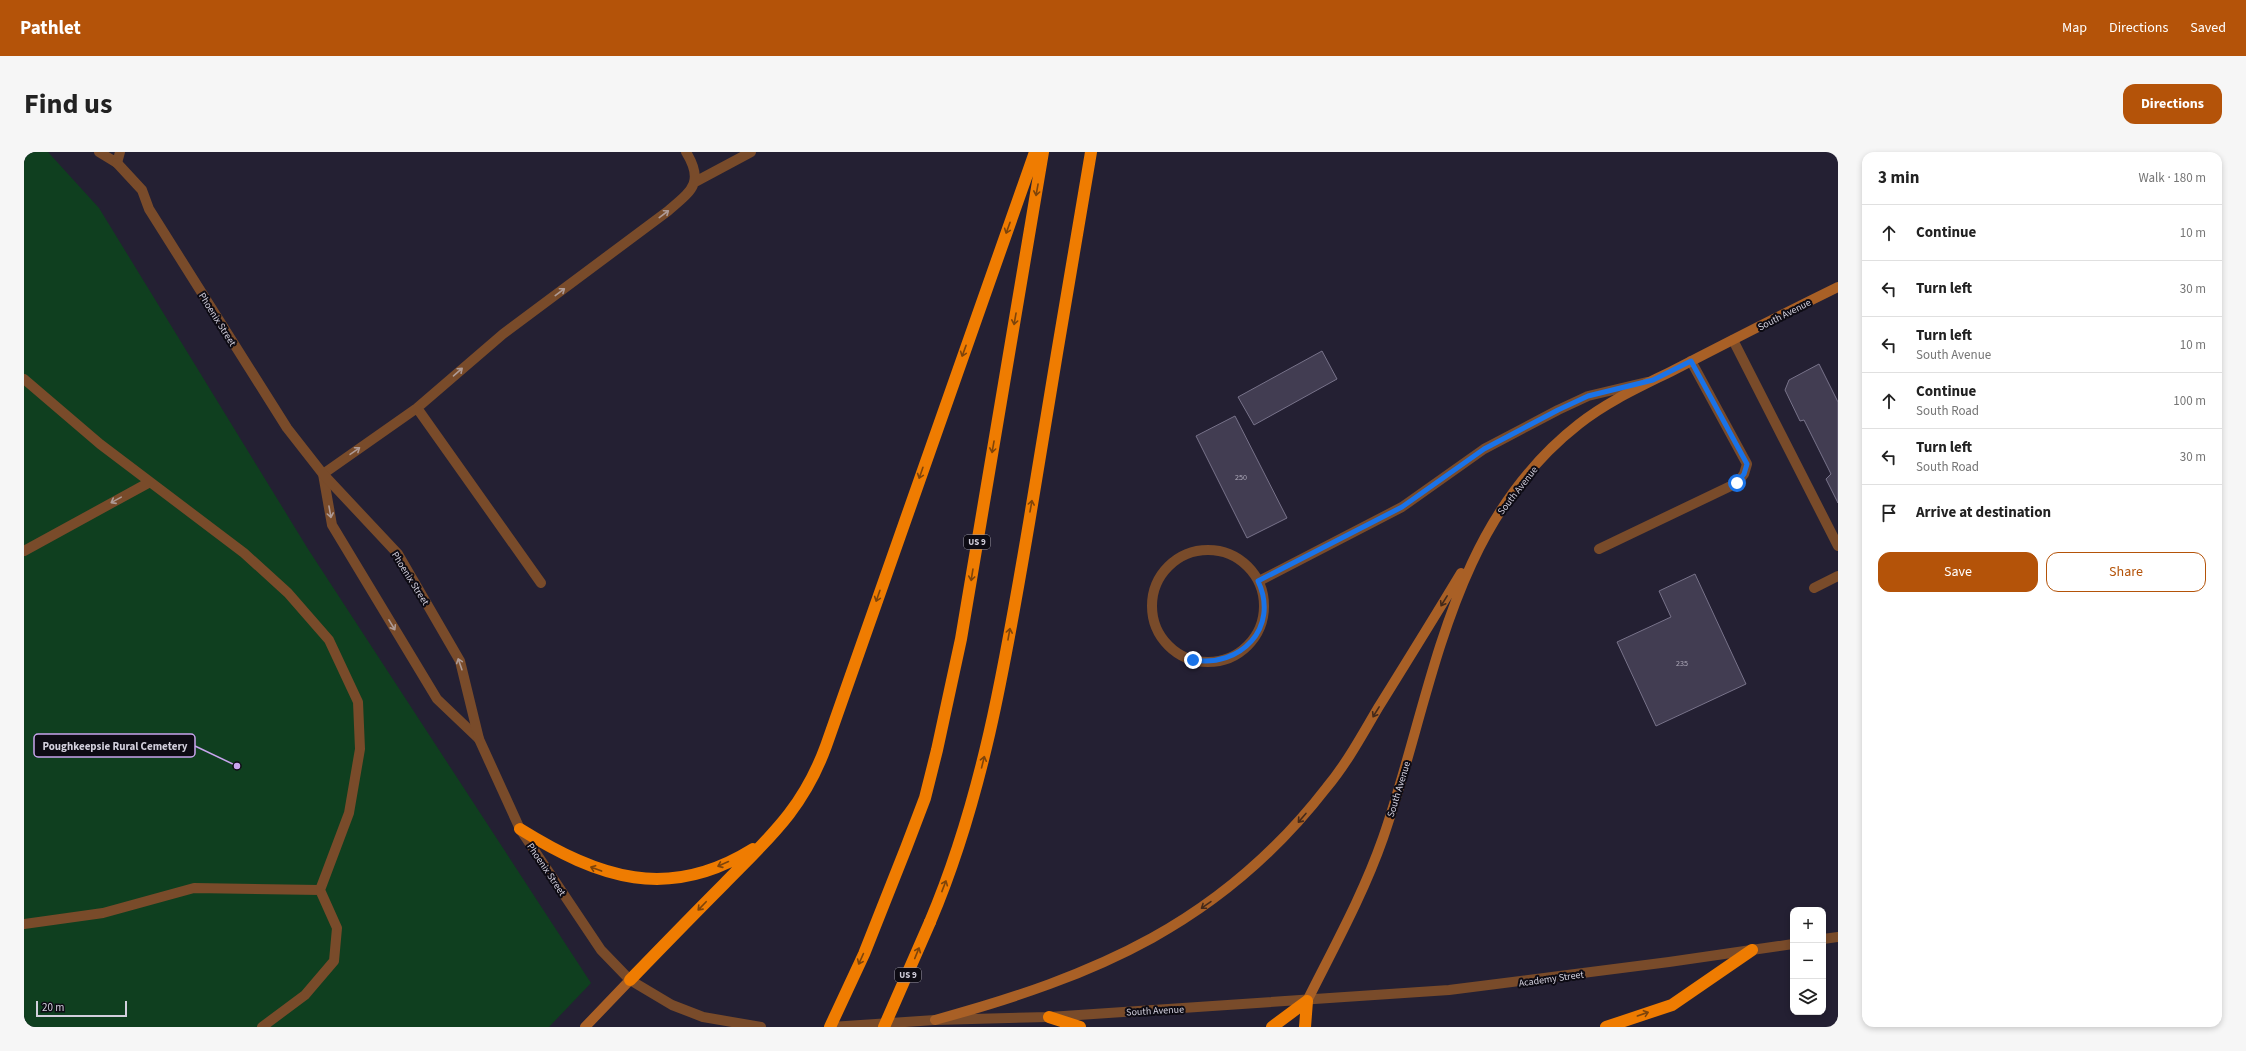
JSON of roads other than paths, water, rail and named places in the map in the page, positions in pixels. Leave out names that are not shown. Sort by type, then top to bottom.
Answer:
[{"type":"highway","points":[[630,980],[769,838],[799,802],[819,766],[1035,152]]},
{"type":"highway","name":"US 9","points":[[830,1027],[877,923],[925,798],[950,692],[1043,152]]},
{"type":"highway","name":"US 9","points":[[884,1027],[930,922],[955,856],[972,802],[996,701],[1018,586],[1091,152]]},
{"type":"highway","points":[[520,829],[551,848],[583,864],[603,871],[640,879],[679,878],[700,873],[734,859],[769,838]]},
{"type":"highway","points":[[1606,1027],[1672,1005],[1752,950]]},
{"type":"highway","points":[[1272,1027],[1307,1001]]},
{"type":"highway","points":[[1305,1027],[1307,1001]]},
{"type":"highway","points":[[1049,1017],[1080,1027]]},
{"type":"street","name":"Phoenix Street","points":[[98,152],[117,163],[142,190],[149,209],[282,421],[323,474],[402,560],[460,661],[479,739],[520,829],[601,950],[630,980]]},
{"type":"street","points":[[117,163],[120,152]]},
{"type":"street","points":[[686,152],[694,166],[695,182]]},
{"type":"street","points":[[479,739],[437,699],[332,525],[323,474],[417,408],[503,334],[668,211],[686,195],[695,182],[751,152]]},
{"type":"street","name":"South Avenue","points":[[830,1027],[935,1020],[1049,1017],[1307,1001],[1345,926],[1382,838],[1452,611],[1468,569],[1486,532],[1506,502],[1553,447],[1580,423],[1617,399],[1838,287]]},
{"type":"street","points":[[1733,340],[1838,546]]},
{"type":"street","points":[[1599,548],[1737,483],[1744,474],[1747,464],[1691,361]]},
{"type":"street","points":[[24,379],[100,444],[244,553],[288,594],[330,640],[358,702],[360,749],[349,813],[320,890],[337,928],[334,961],[305,995],[262,1027]]},
{"type":"street","points":[[1258,581],[1402,507],[1484,449],[1558,410],[1588,396],[1653,380]]},
{"type":"street","points":[[417,408],[541,583]]},
{"type":"street","points":[[24,550],[150,482]]},
{"type":"street","points":[[935,1020],[1035,989],[1124,954],[1181,922],[1209,904],[1261,860],[1285,838],[1329,786],[1486,532]]},
{"type":"street","points":[[1205,550],[1224,552],[1247,566],[1258,581],[1264,603],[1262,623],[1253,640],[1236,655],[1215,661],[1193,660],[1170,647],[1158,631],[1152,610],[1154,590],[1164,572],[1184,555],[1205,550]]},
{"type":"street","points":[[1814,588],[1838,576]]},
{"type":"street","points":[[24,924],[102,914],[194,888],[320,890]]},
{"type":"street","points":[[1826,939],[1838,937]]},
{"type":"street","name":"Academy Street","points":[[1307,1001],[1513,983],[1790,944]]},
{"type":"street","points":[[585,1027],[630,980],[672,1005],[703,1017],[761,1027]]},
{"type":"place","name":"Poughkeepsie Rural Cemetery","points":[[237,766]]}]
